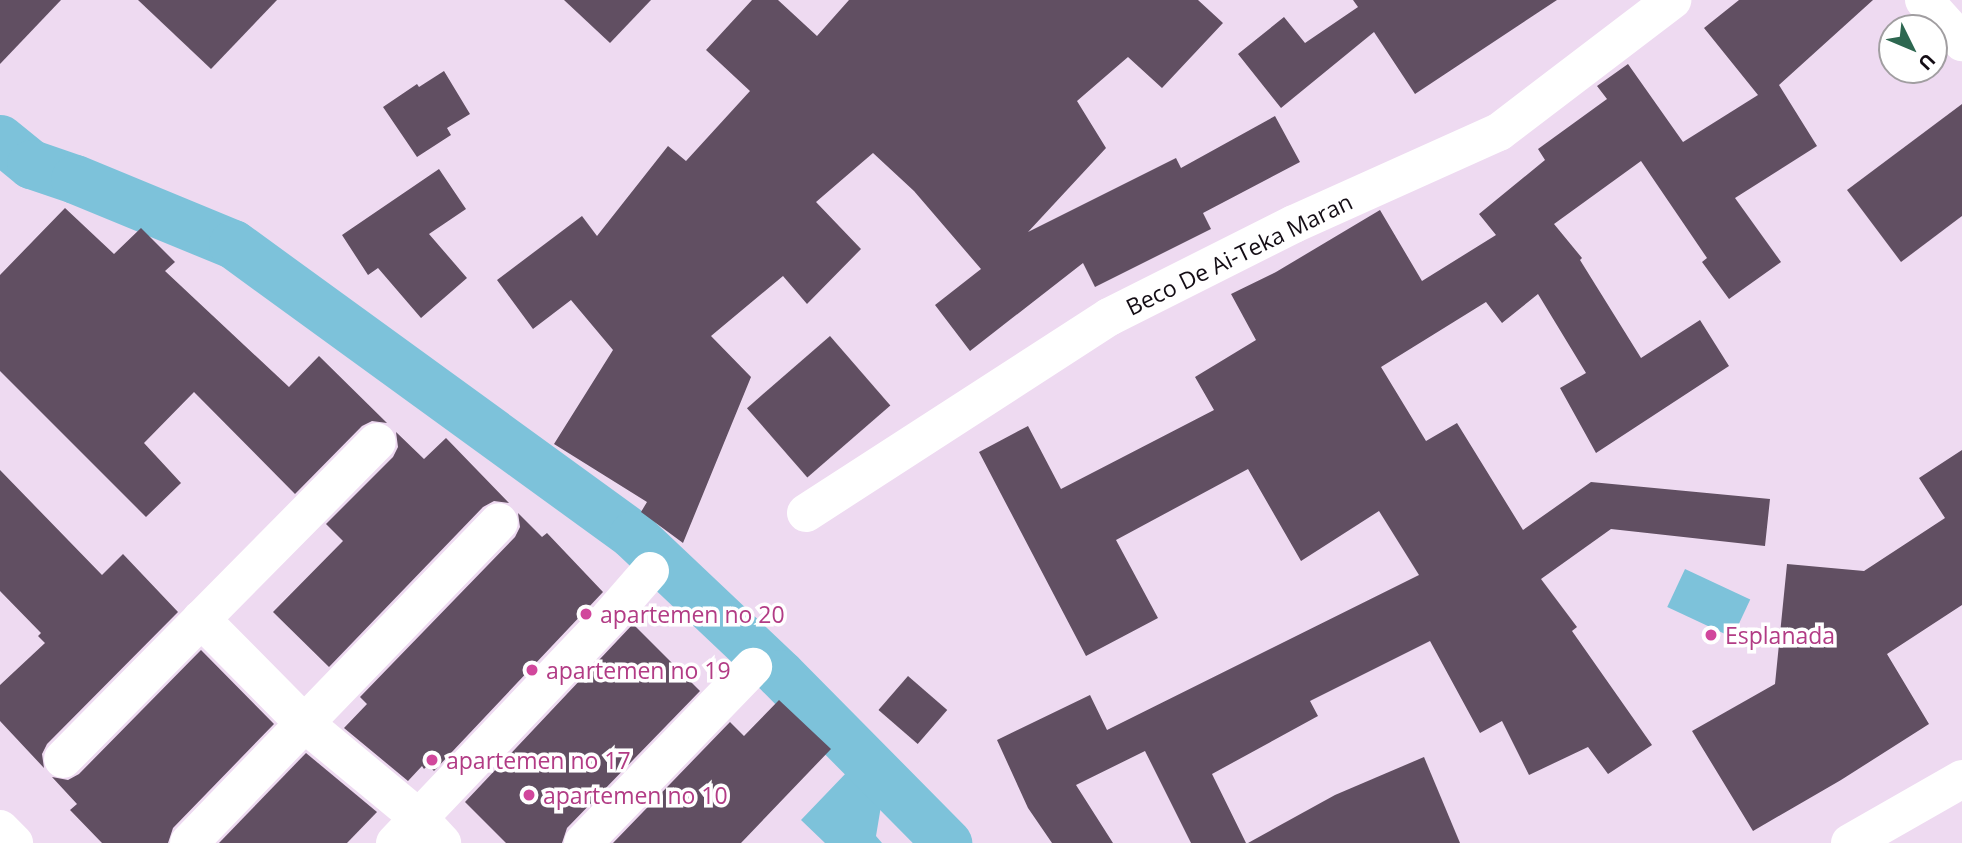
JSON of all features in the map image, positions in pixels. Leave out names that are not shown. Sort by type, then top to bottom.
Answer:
[{"type":"street","name":"Beco De Ai-Teka Maran","points":[[806,513],[1109,317],[1294,224],[1499,132],[1672,0]]},
{"type":"street","points":[[1924,0],[1962,42]]},
{"type":"street","points":[[63,758],[377,442]]},
{"type":"street","points":[[189,843],[499,522]]},
{"type":"street","points":[[201,619],[419,835],[650,571]]},
{"type":"street","points":[[583,843],[752,667]]},
{"type":"street","points":[[1850,843],[1962,779]]},
{"type":"street","points":[[0,829],[14,843]]},
{"type":"water","points":[[1685,569],[1750,599],[1733,637],[1667,607]]},
{"type":"water","points":[[848,771],[881,806],[876,836],[882,843],[825,843],[801,820]]},
{"type":"building","points":[[0,0],[61,0],[0,64]]},
{"type":"building","points":[[138,0],[277,0],[211,69]]},
{"type":"building","points":[[564,0],[651,0],[610,43]]},
{"type":"building","points":[[752,0],[778,0],[817,36],[849,0],[1198,0],[1223,23],[1162,88],[1128,57],[1077,101],[1106,148],[1028,232],[1176,158],[1181,168],[1275,116],[1300,162],[1203,213],[1211,229],[1095,287],[1083,263],[970,351],[935,305],[981,269],[914,191],[873,153],[816,202],[861,249],[807,304],[783,276],[711,336],[751,377],[683,543],[641,512],[647,502],[554,444],[613,350],[571,300],[533,329],[497,280],[582,216],[597,236],[668,146],[686,161],[750,91],[706,50]]},
{"type":"building","points":[[1353,0],[1557,0],[1415,94],[1374,32],[1281,108],[1238,54],[1284,17],[1305,43],[1358,7]]},
{"type":"building","points":[[1739,0],[1873,0],[1779,85],[1817,146],[1735,198],[1781,262],[1729,299],[1702,262],[1707,258],[1641,161],[1554,224],[1582,258],[1580,260],[1641,358],[1700,320],[1729,366],[1596,453],[1560,388],[1586,373],[1538,294],[1502,323],[1486,302],[1381,367],[1426,441],[1457,423],[1523,530],[1591,482],[1770,499],[1765,546],[1611,529],[1541,579],[1577,627],[1572,631],[1652,745],[1608,774],[1588,747],[1529,775],[1502,721],[1480,733],[1430,641],[1310,701],[1318,716],[1212,774],[1246,843],[1191,843],[1145,751],[1076,785],[1113,843],[1052,843],[1028,808],[997,740],[1090,695],[1107,730],[1419,575],[1379,511],[1301,561],[1248,469],[1116,540],[1158,618],[1086,656],[979,452],[1028,426],[1061,489],[1214,410],[1195,377],[1256,340],[1231,294],[1276,272],[1380,210],[1422,281],[1496,235],[1479,214],[1545,160],[1538,149],[1607,99],[1597,86],[1628,64],[1683,142],[1758,95],[1704,28]]},
{"type":"building","points":[[444,71],[470,114],[447,128],[451,135],[417,157],[383,107],[417,84],[419,87]]},
{"type":"building","points":[[1962,104],[1962,216],[1901,262],[1847,190]]},
{"type":"building","points":[[439,169],[466,209],[429,234],[467,278],[421,318],[378,268],[368,275],[342,235]]},
{"type":"building","points":[[65,208],[114,254],[141,228],[175,262],[165,271],[289,387],[319,356],[387,423],[372,421],[362,426],[295,494],[194,392],[144,443],[181,483],[146,517],[0,371],[0,275]]},
{"type":"building","points":[[830,336],[890,405],[807,478],[747,408]]},
{"type":"building","points":[[396,432],[424,459],[446,438],[509,503],[494,501],[483,507],[329,667],[273,612],[343,541],[326,524],[393,457],[398,447]]},
{"type":"building","points":[[1962,450],[1962,605],[1887,654],[1929,724],[1841,780],[1753,831],[1692,731],[1775,684],[1787,564],[1864,571],[1945,518],[1919,478]]},
{"type":"building","points":[[0,470],[102,575],[123,554],[178,612],[47,744],[42,754],[44,768],[0,721],[0,685],[45,643],[38,636],[41,633],[0,591]]},
{"type":"building","points":[[518,513],[542,537],[547,533],[603,592],[434,771],[428,765],[424,769],[422,766],[408,781],[344,728],[367,704],[360,697],[515,537],[520,527]]},
{"type":"building","points":[[633,624],[700,691],[567,828],[562,843],[506,843],[465,802]]},
{"type":"building","points":[[201,650],[274,724],[173,828],[168,843],[102,843],[70,810],[77,804],[52,777],[68,780],[79,774]]},
{"type":"building","points":[[908,676],[947,710],[918,744],[878,710]]},
{"type":"building","points":[[779,700],[831,749],[741,843],[613,843],[730,722],[744,736]]},
{"type":"building","points":[[306,753],[377,812],[347,843],[219,843]]},
{"type":"building","points":[[1424,757],[1460,843],[1248,843],[1335,795]]},
{"type":"waterway","points":[[0,139],[31,164],[75,179],[233,244],[633,535],[780,674],[947,843]]},
{"type":"place","name":"apartemen no 20","points":[[586,614]]},
{"type":"place","name":"Esplanada","points":[[1711,635]]},
{"type":"place","name":"apartemen no 19","points":[[532,670]]},
{"type":"place","name":"apartemen no 17","points":[[432,760]]},
{"type":"place","name":"apartemen no 10","points":[[529,795]]}]
